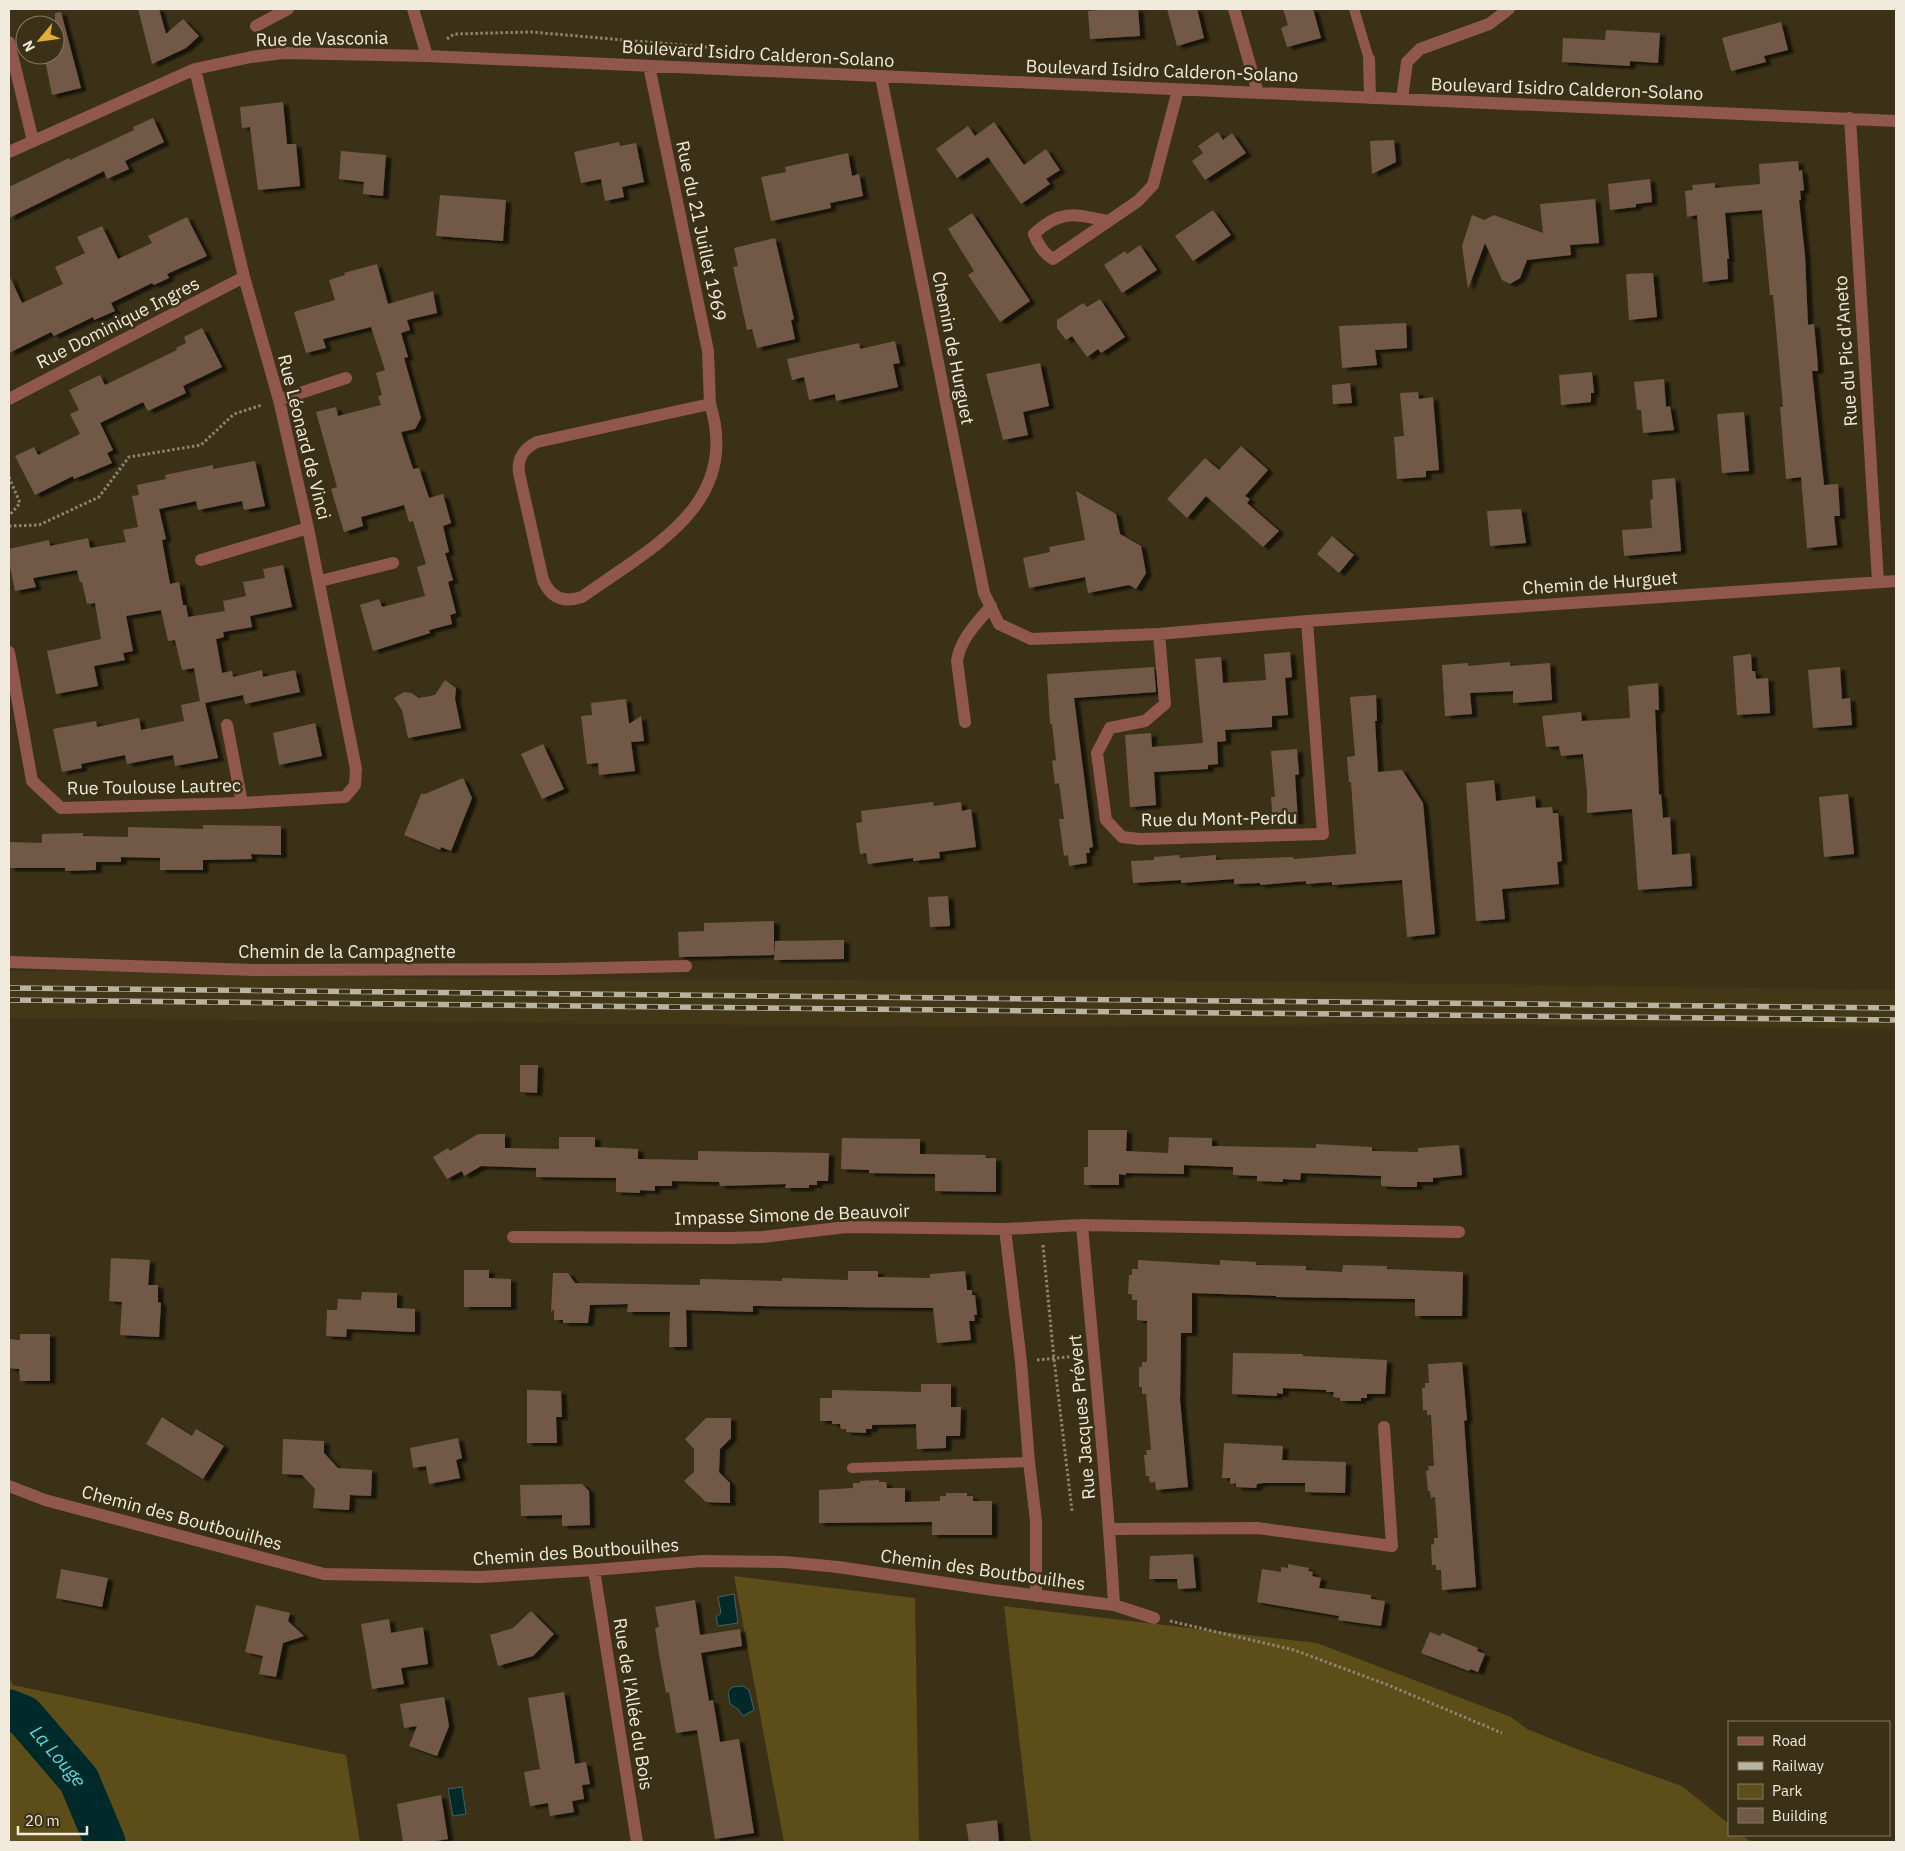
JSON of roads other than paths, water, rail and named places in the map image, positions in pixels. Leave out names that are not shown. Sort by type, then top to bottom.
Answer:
[{"type":"street","name":"Rue de Vasconia","points":[[256,26],[288,9]]},
{"type":"street","points":[[413,9],[427,56]]},
{"type":"street","points":[[1234,9],[1258,93]]},
{"type":"street","points":[[1402,99],[1407,62],[1420,49],[1489,24],[1509,9]]},
{"type":"street","points":[[9,42],[32,141]]},
{"type":"street","name":"Rue de Vasconia","points":[[9,152],[195,68],[251,57],[284,53],[427,56]]},
{"type":"street","name":"Boulevard Isidro Calderon-Solano","points":[[427,56],[1896,120]]},
{"type":"street","points":[[1369,59],[1370,98]]},
{"type":"street","name":"Rue du 21 Juillet 1969","points":[[649,66],[708,351],[710,404],[717,431],[715,461],[711,478],[693,512],[671,533],[582,597],[566,600],[552,594],[543,580],[519,473],[519,459],[522,453],[528,446],[536,442],[710,404]]},
{"type":"street","name":"Rue Léonard de Vinci","points":[[195,68],[244,277],[278,400],[308,528],[356,769],[355,785],[345,797],[328,799]]},
{"type":"street","name":"Chemin de Hurguet","points":[[881,77],[984,593],[999,624],[1032,639],[1159,634],[1307,621],[1896,581]]},
{"type":"street","points":[[1108,221],[1076,214],[1060,216],[1034,234],[1036,240],[1048,256],[1053,259],[1138,201],[1153,185],[1178,90]]},
{"type":"street","name":"Rue du Pic d'Aneto","points":[[1850,118],[1878,582]]},
{"type":"street","name":"Rue Dominique Ingres","points":[[9,399],[244,277]]},
{"type":"street","points":[[278,400],[346,378]]},
{"type":"street","points":[[201,560],[308,528]]},
{"type":"street","points":[[320,581],[393,563]]},
{"type":"street","points":[[965,722],[957,661],[958,651],[964,640],[991,606]]},
{"type":"street","name":"Rue du Mont-Perdu","points":[[1159,634],[1164,704],[1145,721],[1110,728],[1097,753],[1106,820],[1122,836],[1140,839],[1323,834],[1307,621]]},
{"type":"street","name":"Rue Toulouse Lautrec","points":[[9,652],[32,781],[61,808],[242,804],[328,799]]},
{"type":"street","points":[[227,725],[242,804]]},
{"type":"street","name":"Chemin de la Campagnette","points":[[9,962],[254,970],[556,969],[686,966]]},
{"type":"street","points":[[1036,1596],[1036,1521],[1021,1362],[1005,1230],[1082,1225],[1459,1232]]},
{"type":"street","name":"Rue Jacques Prévert","points":[[1082,1225],[1110,1529],[1114,1605]]},
{"type":"street","name":"Impasse Simone de Beauvoir","points":[[513,1237],[762,1237],[846,1227],[1005,1230]]},
{"type":"street","points":[[1110,1529],[1257,1528],[1392,1546],[1384,1426]]},
{"type":"street","name":"Chemin des Boutbouilhes","points":[[9,1486],[45,1500],[324,1574],[481,1577],[702,1561],[785,1562],[838,1567],[1036,1596],[1114,1605],[1154,1618]]},
{"type":"street","name":"Rue de l'Allée du Bois","points":[[594,1570],[637,1842]]},
{"type":"lane","points":[[1354,9],[1369,59]]},
{"type":"lane","points":[[852,1468],[1029,1462]]},
{"type":"water","points":[[734,1594],[738,1623],[718,1626],[716,1617],[721,1613],[718,1597]]},
{"type":"water","points":[[743,1686],[749,1690],[754,1710],[743,1716],[738,1709],[730,1704],[728,1692],[732,1687]]},
{"type":"water","points":[[462,1787],[466,1814],[453,1816],[448,1789]]},
{"type":"waterway","name":"La Louge","points":[[9,1710],[24,1716],[79,1780],[105,1842]]},
{"type":"railway","points":[[9,988],[1896,1008]]},
{"type":"railway","points":[[9,1000],[1896,1020]]}]
